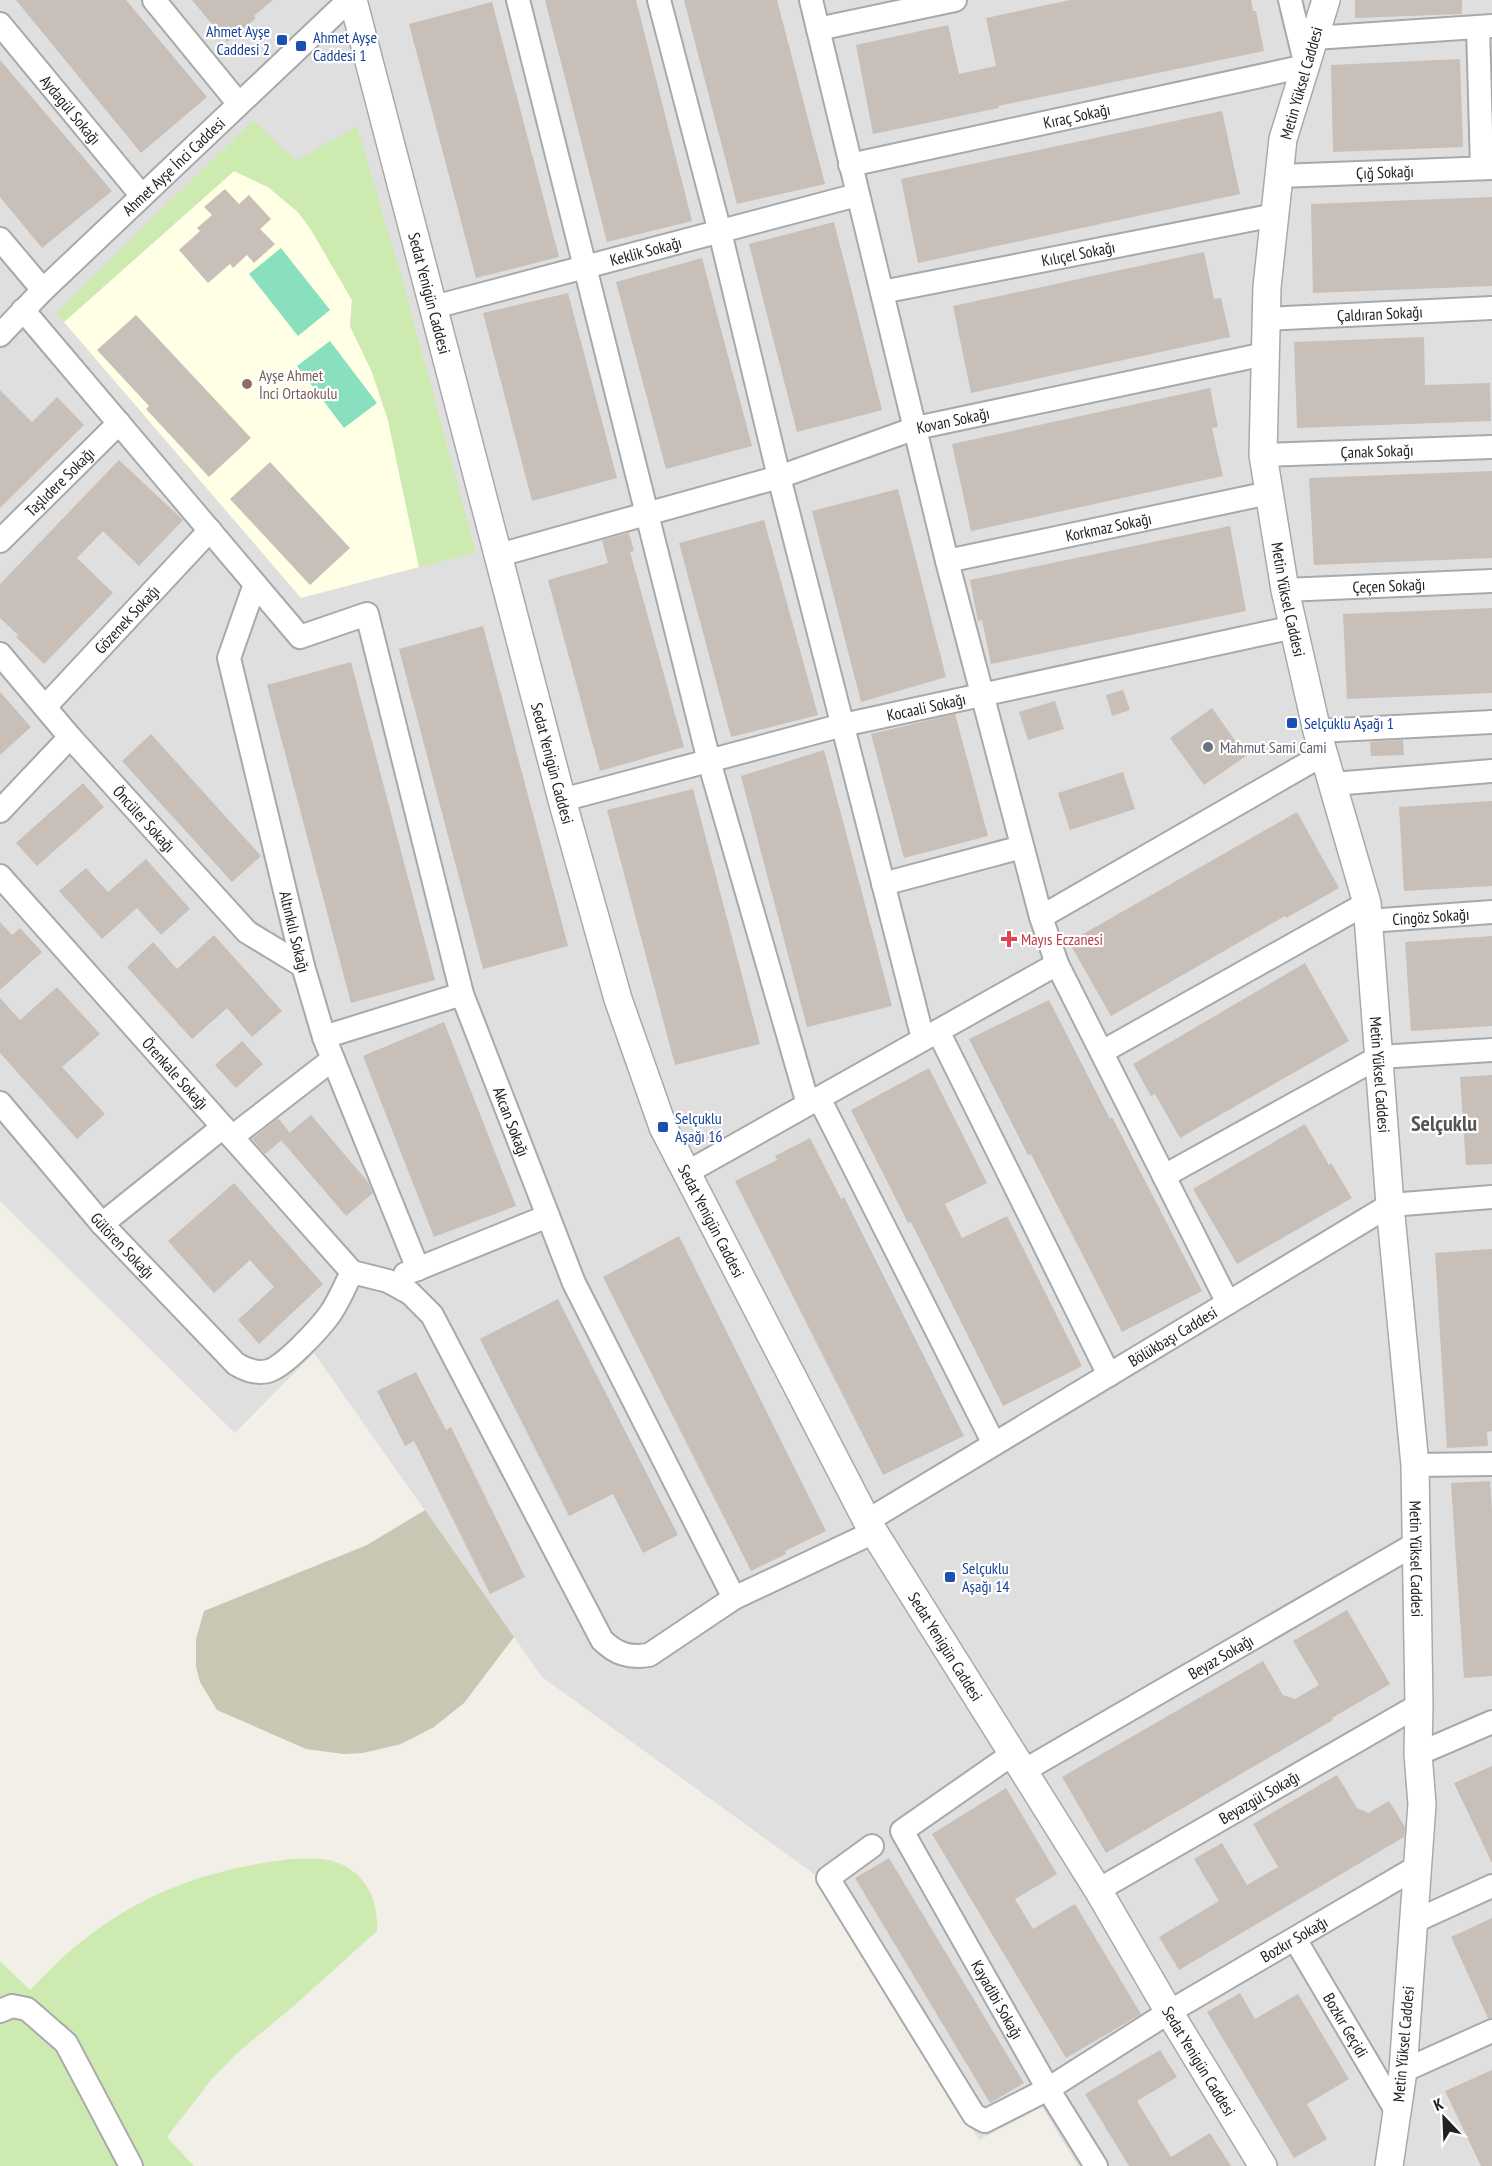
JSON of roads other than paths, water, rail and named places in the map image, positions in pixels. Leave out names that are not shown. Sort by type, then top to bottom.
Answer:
[{"type":"street","points":[[154,0],[239,104]]},
{"type":"street","name":"Ahmet Ayşe İnci Caddesi","points":[[0,335],[42,290],[351,0]]},
{"type":"street","name":"Sedat Yenigün Caddesi","points":[[351,0],[434,307],[562,800],[618,999],[663,1127],[870,1527],[1020,1762],[1263,2166]]},
{"type":"street","points":[[518,0],[710,761],[814,1101],[994,1444]]},
{"type":"street","points":[[659,0],[720,232],[779,477],[883,884],[931,1035],[1109,1375]]},
{"type":"street","points":[[811,0],[947,561],[1041,917],[1057,964],[1228,1303]]},
{"type":"street","points":[[818,29],[955,0]]},
{"type":"street","points":[[1290,0],[1306,66]]},
{"type":"street","name":"Metin Yüksel Caddesi","points":[[1326,0],[1283,139],[1267,287],[1263,455],[1286,590],[1320,742],[1368,912],[1390,1205],[1415,1465],[1418,1754],[1422,1804],[1403,2071],[1389,2166]]},
{"type":"street","name":"Aydagül Sokağı","points":[[0,24],[142,196]]},
{"type":"street","points":[[1314,38],[1485,27],[1487,168]]},
{"type":"street","name":"Kıraç Sokağı","points":[[850,165],[1306,66]]},
{"type":"street","name":"Çığ Sokağı","points":[[1279,176],[1487,168]]},
{"type":"street","name":"Keklik Sokağı","points":[[434,307],[857,195]]},
{"type":"street","name":"Kılıçel Sokağı","points":[[882,292],[1275,215]]},
{"type":"street","points":[[0,238],[42,290]]},
{"type":"street","name":"Çaldıran Sokağı","points":[[1266,319],[1492,308]]},
{"type":"street","points":[[23,310],[255,584]]},
{"type":"street","name":"Kovan Sokağı","points":[[499,555],[779,477],[916,428],[1265,354]]},
{"type":"street","name":"Taşlıdere Sokağı","points":[[0,541],[119,423]]},
{"type":"street","name":"Çanak Sokağı","points":[[1263,455],[1492,447]]},
{"type":"street","name":"Korkmaz Sokağı","points":[[947,561],[1269,493]]},
{"type":"street","name":"Gözenek Sokağı","points":[[45,707],[210,530]]},
{"type":"street","name":"Çeçen Sokağı","points":[[1286,590],[1492,581]]},
{"type":"street","name":"Akcan Sokağı","points":[[255,584],[300,637],[367,614],[462,994],[574,1283],[734,1598]]},
{"type":"street","name":"Altınkılı Sokağı","points":[[255,584],[229,658],[303,966],[324,1037],[418,1269]]},
{"type":"street","name":"Kocaali Sokağı","points":[[562,800],[843,725],[1294,627]]},
{"type":"street","name":"Öncüler Sokağı","points":[[0,654],[70,737],[247,932],[303,966]]},
{"type":"street","points":[[1041,917],[1320,742],[1492,722]]},
{"type":"street","points":[[0,811],[70,737]]},
{"type":"street","points":[[1333,784],[1492,771]]},
{"type":"street","points":[[883,884],[1022,847]]},
{"type":"street","name":"Örenkale Sokağı","points":[[0,876],[352,1272]]},
{"type":"street","points":[[1102,1052],[1368,912]]},
{"type":"street","name":"Cingöz Sokağı","points":[[1368,912],[1492,912]]},
{"type":"street","points":[[686,1173],[1057,964]]},
{"type":"street","points":[[324,1037],[462,994]]},
{"type":"street","points":[[1164,1176],[1379,1057],[1492,1050]]},
{"type":"street","points":[[102,1224],[227,1132],[333,1059]]},
{"type":"street","name":"Gülören Sokağı","points":[[0,1103],[102,1224],[236,1364],[246,1370],[268,1371],[278,1367],[298,1350],[330,1314],[352,1272]]},
{"type":"street","name":"Bölükbaşı Caddesi","points":[[388,1281],[410,1293],[432,1315],[602,1640],[610,1649],[635,1657],[649,1655],[734,1598],[870,1527],[994,1444],[1390,1205],[1492,1197]]},
{"type":"street","points":[[352,1272],[388,1281],[548,1216]]},
{"type":"street","points":[[1415,1465],[1492,1464]]},
{"type":"street","name":"Beyaz Sokağı","points":[[902,1831],[1020,1762],[1416,1543]]},
{"type":"street","name":"Beyazgül Sokağı","points":[[1098,1890],[1419,1705]]},
{"type":"street","points":[[1418,1754],[1492,1722]]},
{"type":"street","name":"Kayadibi Sokağı","points":[[902,1831],[1048,2089],[1096,2166]]},
{"type":"street","name":"Bozkır Sokağı","points":[[872,1846],[828,1878],[974,2115],[981,2120],[989,2120],[1048,2089],[1169,2012],[1418,1867]]},
{"type":"street","points":[[1413,1922],[1492,1886]]},
{"type":"street","name":"Bozkır Geçidi","points":[[1295,1939],[1397,2112]]},
{"type":"street","points":[[0,2012],[12,2006],[27,2008],[66,2043],[131,2166]]},
{"type":"street","points":[[1403,2071],[1492,2031]]},
{"type":"place","name":"Ahmet Ayşe Caddesi 2","points":[[282,40]]},
{"type":"place","name":"Ahmet Ayşe Caddesi 1","points":[[301,46]]},
{"type":"place","name":"Ayşe Ahmet İnci Ortaokulu","points":[[247,384]]},
{"type":"place","name":"Selçuklu Aşağı 1","points":[[1292,723]]},
{"type":"place","name":"Mahmut Sami Cami","points":[[1208,747]]},
{"type":"place","name":"Mayıs Eczanesi","points":[[1009,939]]},
{"type":"place","name":"Selçuklu Aşağı 16","points":[[663,1127]]},
{"type":"place","name":"Selçuklu Aşağı 14","points":[[950,1577]]},
{"type":"district","name":"Selçuklu","points":[[1444,1123]]}]
